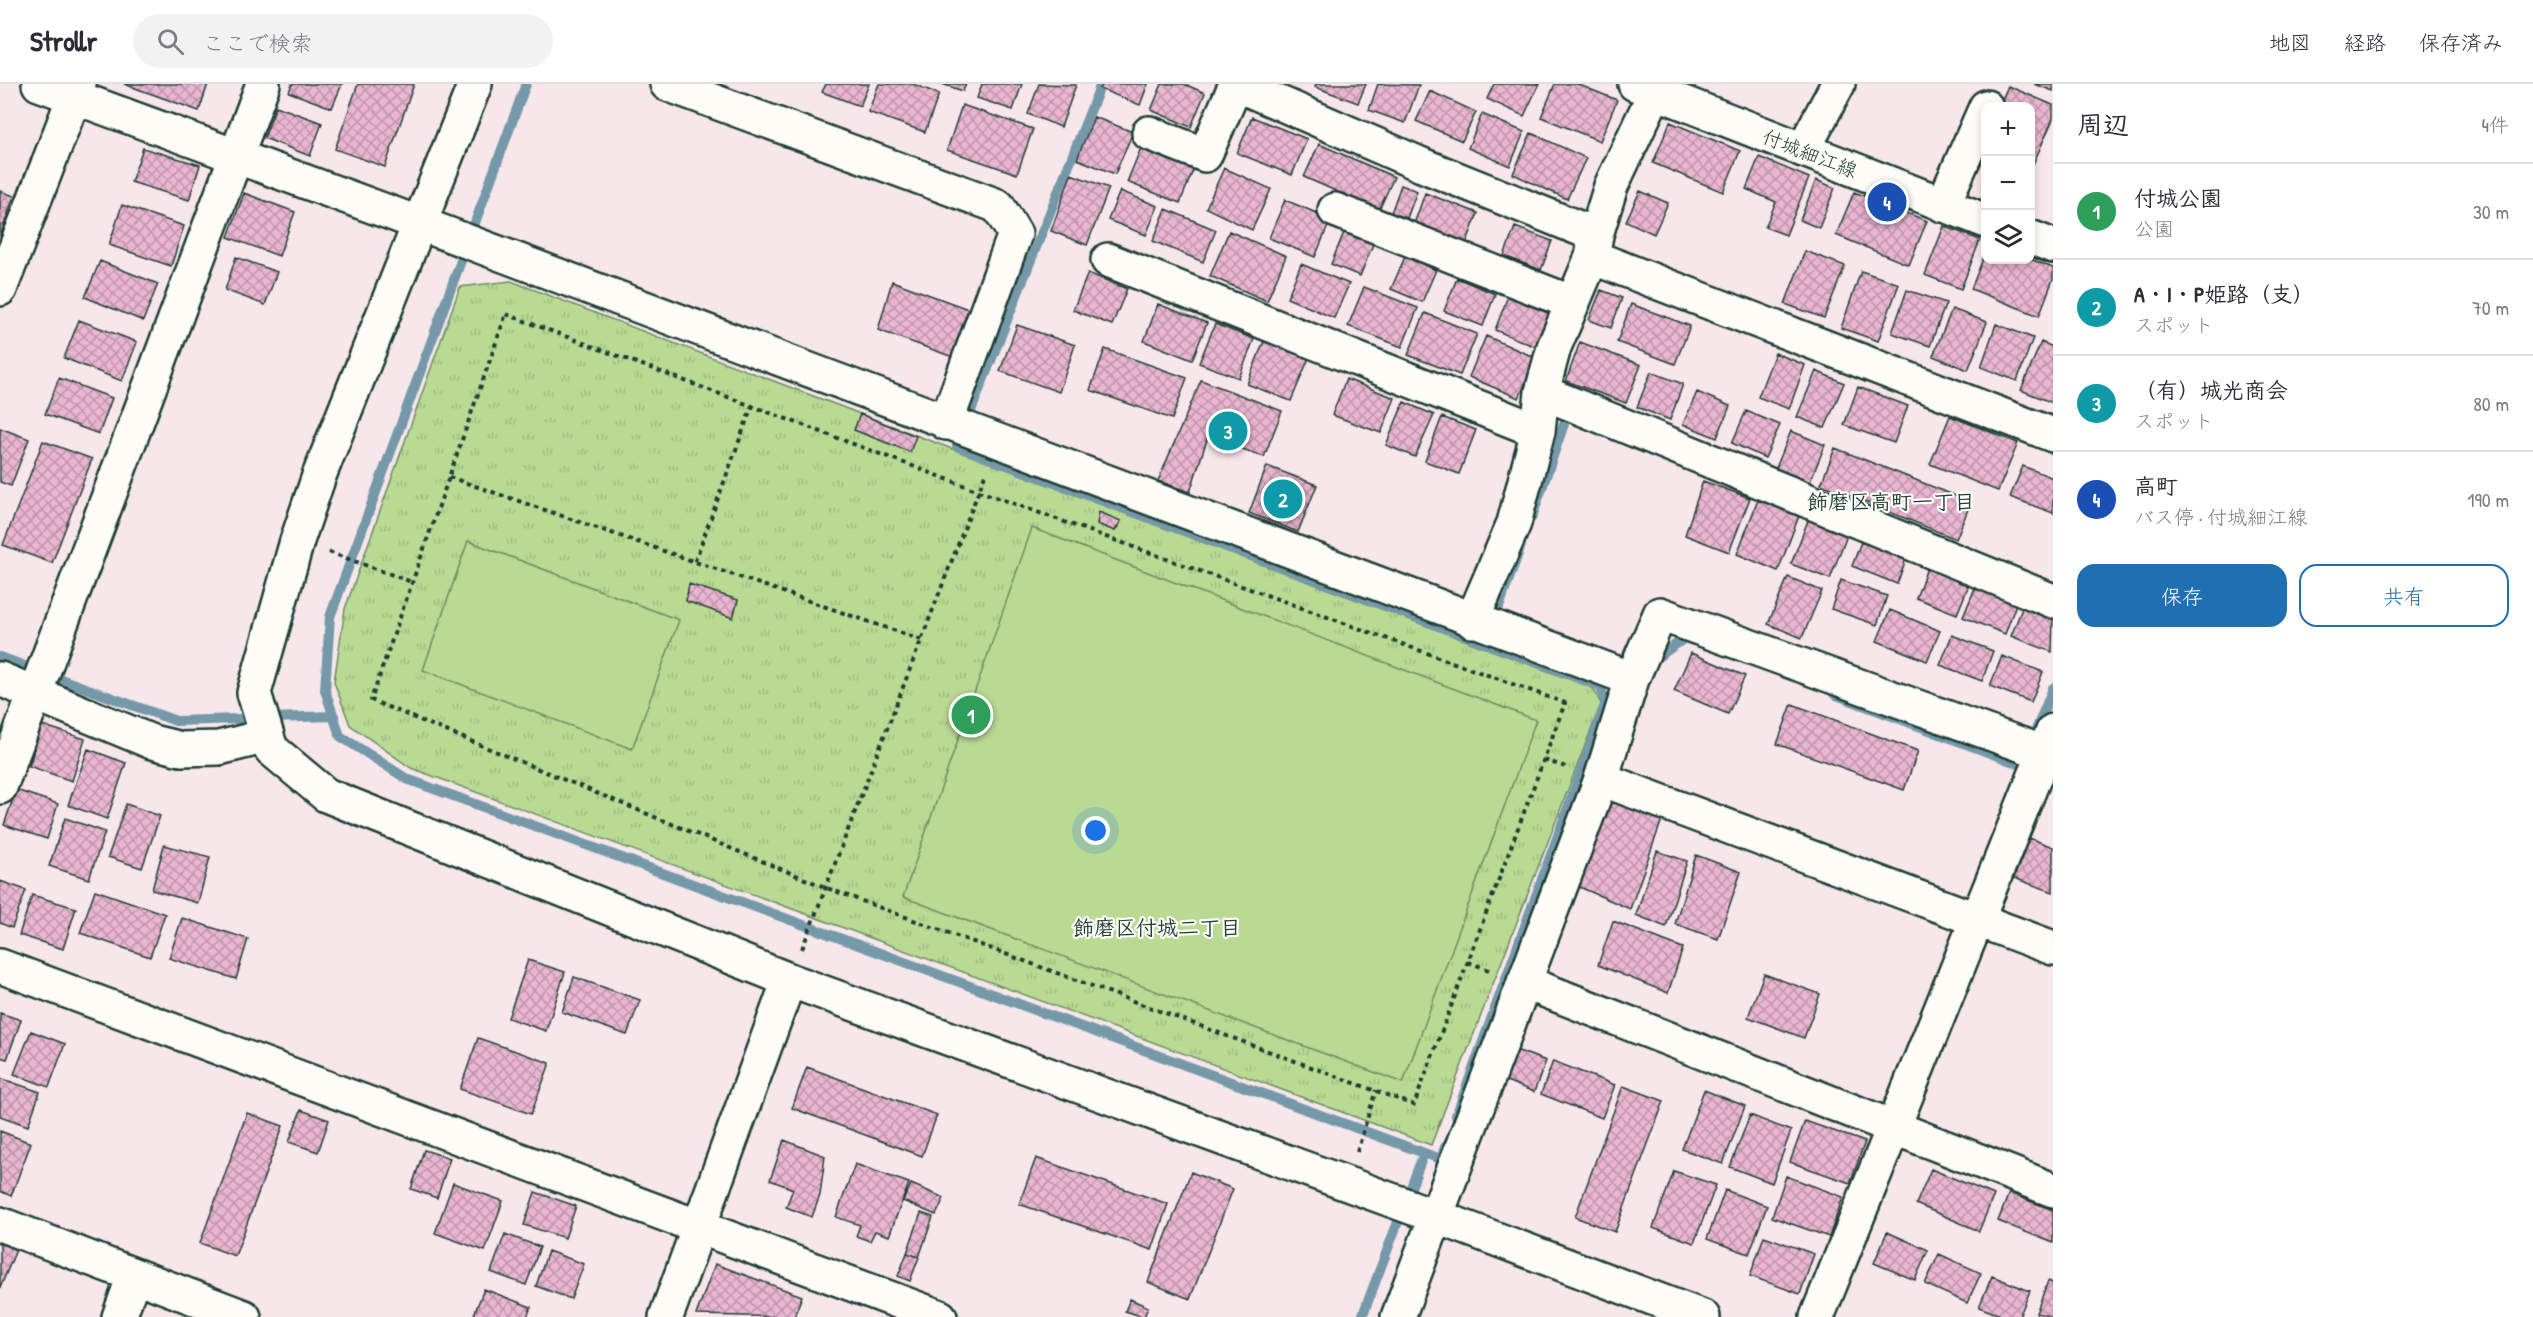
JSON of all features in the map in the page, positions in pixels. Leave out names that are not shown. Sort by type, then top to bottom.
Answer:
[{"type":"street","points":[[39,84],[77,91],[236,156],[1632,680]]},
{"type":"street","points":[[0,787],[263,84]]},
{"type":"street","points":[[475,84],[319,476],[297,541],[254,693],[271,749],[326,795],[789,980],[1435,1216],[1703,1317]]},
{"type":"street","points":[[667,84],[998,206],[1015,234],[946,423]]},
{"type":"street","points":[[1149,133],[1205,155],[1236,84],[1422,165],[1594,246],[2053,435]]},
{"type":"street","points":[[1803,150],[1838,84]]},
{"type":"street","points":[[1989,102],[1998,84]]},
{"type":"street","points":[[1472,621],[1514,522],[1538,431],[1542,392],[1554,347],[1594,246],[1611,186],[1649,86]]},
{"type":"street","name":"付城細江線","points":[[1649,86],[1803,150],[1981,218]]},
{"type":"street","points":[[0,289],[77,91]]},
{"type":"street","points":[[1943,205],[1981,118]]},
{"type":"street","points":[[1335,210],[1573,303]]},
{"type":"street","points":[[2035,239],[2053,246]]},
{"type":"street","points":[[1108,260],[1538,431]]},
{"type":"street","points":[[1542,392],[2053,601]]},
{"type":"street","points":[[1398,1317],[1601,779],[1632,680],[1660,614],[2050,746],[1976,918],[1817,1317]]},
{"type":"street","points":[[0,679],[152,742],[181,749],[219,748],[267,736]]},
{"type":"street","points":[[1601,779],[2053,948]]},
{"type":"street","points":[[0,966],[940,1317]]},
{"type":"street","points":[[666,1317],[789,980]]},
{"type":"street","points":[[1524,982],[2053,1190]]},
{"type":"street","points":[[0,1224],[244,1317]]},
{"type":"street","points":[[119,1317],[134,1276]]},
{"type":"path","points":[[506,314],[752,406],[1565,703],[1414,1105],[827,888],[371,700],[506,314]]},
{"type":"path","points":[[695,561],[752,406]]},
{"type":"path","points":[[449,477],[922,640]]},
{"type":"path","points":[[789,980],[827,888],[979,490]]},
{"type":"path","points":[[297,541],[412,582]]},
{"type":"path","points":[[1347,1184],[1376,1090]]},
{"type":"green space","points":[[511,281],[955,450],[1593,688],[1601,704],[1431,1145],[411,768],[350,725],[334,682],[345,609],[460,287]]},
{"type":"green space","points":[[1032,528],[1536,720],[1403,1083],[903,897]]},
{"type":"green space","points":[[468,541],[679,620],[632,749],[423,670]]},
{"type":"building","points":[[124,84],[208,84],[199,111]]},
{"type":"building","points":[[292,84],[342,84],[332,108],[289,92]]},
{"type":"building","points":[[358,84],[414,84],[385,167],[335,149]]},
{"type":"building","points":[[826,84],[869,84],[860,106],[822,92]]},
{"type":"building","points":[[879,84],[913,84],[939,94],[925,132],[868,112]]},
{"type":"building","points":[[942,84],[966,84],[963,91]]},
{"type":"building","points":[[982,84],[1022,84],[1013,110],[977,98]]},
{"type":"building","points":[[1039,84],[1076,85],[1061,127],[1028,114]]},
{"type":"building","points":[[1103,84],[1148,84],[1140,105],[1100,89]]},
{"type":"building","points":[[1162,84],[1184,84],[1205,93],[1191,127],[1151,110]]},
{"type":"building","points":[[1316,84],[1366,84],[1358,103],[1315,87]]},
{"type":"building","points":[[1378,84],[1419,85],[1405,123],[1369,110]]},
{"type":"building","points":[[1494,84],[1539,84],[1524,116],[1487,99]]},
{"type":"building","points":[[1555,84],[1577,84],[1617,100],[1600,141],[1541,117]]},
{"type":"building","points":[[2034,84],[2053,84],[2053,91]]},
{"type":"building","points":[[2008,86],[2053,105],[2053,119],[2035,160],[2035,102],[2001,102]]},
{"type":"building","points":[[1430,91],[1476,112],[1462,141],[1416,121]]},
{"type":"building","points":[[962,105],[1033,129],[1017,174],[947,150]]},
{"type":"building","points":[[276,106],[322,123],[310,156],[264,138]]},
{"type":"building","points":[[1482,114],[1524,132],[1510,166],[1468,148]]},
{"type":"building","points":[[1094,117],[1133,132],[1115,174],[1077,159]]},
{"type":"building","points":[[1252,117],[1307,139],[1292,175],[1237,153]]},
{"type":"building","points":[[1670,122],[1740,151],[1723,192],[1653,163]]},
{"type":"building","points":[[1531,133],[1586,158],[1567,199],[1513,174]]},
{"type":"building","points":[[1319,144],[1394,177],[1379,210],[1304,177]]},
{"type":"building","points":[[143,148],[200,165],[189,200],[131,182]]},
{"type":"building","points":[[1141,148],[1194,168],[1180,203],[1127,182]]},
{"type":"building","points":[[1759,157],[1809,178],[1786,235],[1765,227],[1776,202],[1746,189]]},
{"type":"building","points":[[1224,168],[1271,189],[1252,230],[1206,208]]},
{"type":"building","points":[[1071,174],[1109,188],[1087,245],[1051,231]]},
{"type":"building","points":[[1816,180],[1835,188],[1819,228],[1800,220]]},
{"type":"building","points":[[1401,185],[1417,191],[1407,218],[1391,213]]},
{"type":"building","points":[[0,191],[14,196],[0,237]]},
{"type":"building","points":[[1120,191],[1158,206],[1146,235],[1108,220]]},
{"type":"building","points":[[1640,191],[1668,203],[1654,234],[1626,221]]},
{"type":"building","points":[[1854,192],[1927,221],[1909,265],[1836,235]]},
{"type":"building","points":[[244,193],[295,212],[279,256],[228,237]]},
{"type":"building","points":[[1425,193],[1478,213],[1466,244],[1414,224]]},
{"type":"building","points":[[1285,200],[1331,219],[1315,257],[1269,238]]},
{"type":"building","points":[[122,205],[184,226],[171,266],[109,245]]},
{"type":"building","points":[[1166,209],[1216,230],[1203,262],[1153,241]]},
{"type":"building","points":[[1944,226],[1980,240],[1961,289],[1925,275]]},
{"type":"building","points":[[1515,227],[1552,241],[1541,270],[1504,256]]},
{"type":"building","points":[[1345,230],[1374,242],[1360,276],[1331,264]]},
{"type":"building","points":[[1229,231],[1286,256],[1267,301],[1210,276]]},
{"type":"building","points":[[1805,251],[1845,266],[1824,318],[1785,304]]},
{"type":"building","points":[[236,257],[277,272],[265,305],[225,290]]},
{"type":"building","points":[[1405,257],[1436,270],[1422,302],[1391,289]]},
{"type":"building","points":[[100,261],[158,284],[143,321],[85,297]]},
{"type":"building","points":[[2035,261],[2053,268],[2053,279],[2039,316],[1971,289],[1981,264],[2035,264]]},
{"type":"building","points":[[1301,264],[1349,284],[1334,318],[1287,298]]},
{"type":"building","points":[[1861,271],[1899,284],[1878,341],[1841,328]]},
{"type":"building","points":[[1088,273],[1127,289],[1112,325],[1073,310]]},
{"type":"building","points":[[1457,278],[1495,294],[1483,326],[1444,311]]},
{"type":"building","points":[[892,281],[968,309],[953,357],[878,330]]},
{"type":"building","points":[[1364,287],[1418,308],[1402,347],[1348,326]]},
{"type":"building","points":[[1601,290],[1622,298],[1611,328],[1589,320]]},
{"type":"building","points":[[1907,290],[1946,303],[1930,346],[1892,333]]},
{"type":"building","points":[[1508,296],[1550,314],[1536,347],[1495,330]]},
{"type":"building","points":[[1158,304],[1207,323],[1192,360],[1144,341]]},
{"type":"building","points":[[1631,304],[1690,326],[1675,364],[1617,342]]},
{"type":"building","points":[[1952,309],[1987,322],[1968,370],[1933,356]]},
{"type":"building","points":[[1425,313],[1477,334],[1460,375],[1408,355]]},
{"type":"building","points":[[79,320],[137,342],[122,381],[64,358]]},
{"type":"building","points":[[1215,324],[1254,339],[1239,378],[1199,363]]},
{"type":"building","points":[[1996,324],[2033,338],[2017,381],[1981,367]]},
{"type":"building","points":[[1017,325],[1075,345],[1059,392],[1000,371]]},
{"type":"building","points":[[1486,336],[1536,358],[1519,398],[1469,377]]},
{"type":"building","points":[[1264,341],[1309,358],[1291,401],[1247,384]]},
{"type":"building","points":[[1580,342],[1641,365],[1626,403],[1566,381]]},
{"type":"building","points":[[2041,342],[2053,347],[2053,403],[2021,390]]},
{"type":"building","points":[[1105,349],[1187,378],[1172,419],[1090,390]]},
{"type":"building","points":[[1775,353],[1805,365],[1789,409],[1758,397]]},
{"type":"building","points":[[1816,371],[1844,383],[1825,428],[1797,417]]},
{"type":"building","points":[[1651,372],[1683,384],[1670,420],[1637,407]]},
{"type":"building","points":[[59,378],[112,398],[99,434],[45,414]]},
{"type":"building","points":[[1346,379],[1395,398],[1381,433],[1332,415]]},
{"type":"building","points":[[1201,380],[1282,411],[1264,457],[1208,436],[1190,492],[1158,481]]},
{"type":"building","points":[[1858,387],[1908,406],[1894,443],[1844,425]]},
{"type":"building","points":[[1697,392],[1730,406],[1717,438],[1683,424]]},
{"type":"building","points":[[1404,402],[1434,415],[1415,457],[1386,445]]},
{"type":"building","points":[[1746,411],[1780,425],[1765,458],[1732,443]]},
{"type":"building","points":[[860,414],[916,436],[910,452],[854,430]]},
{"type":"building","points":[[1950,416],[2018,443],[1998,491],[1930,464]]},
{"type":"building","points":[[1442,417],[1476,430],[1459,474],[1425,461]]},
{"type":"building","points":[[0,428],[29,439],[11,486],[0,482]]},
{"type":"building","points":[[1791,431],[1825,445],[1810,482],[1776,468]]},
{"type":"building","points":[[43,441],[92,459],[52,563],[3,545]]},
{"type":"building","points":[[1835,448],[1971,502],[1956,539],[1821,484]]},
{"type":"building","points":[[1267,466],[1317,485],[1298,532],[1249,513]]},
{"type":"building","points":[[2023,466],[2053,478],[2053,513],[2010,497]]},
{"type":"building","points":[[1703,481],[1750,498],[1729,552],[1685,535]]},
{"type":"building","points":[[1758,500],[1799,516],[1778,571],[1737,554]]},
{"type":"building","points":[[1099,512],[1121,521],[1115,531],[1097,524]]},
{"type":"building","points":[[1809,518],[1848,532],[1830,579],[1791,564]]},
{"type":"building","points":[[1861,542],[1906,559],[1897,584],[1852,566]]},
{"type":"building","points":[[1927,568],[1969,585],[1957,614],[1916,598]]},
{"type":"building","points":[[1788,577],[1822,591],[1802,638],[1768,624]]},
{"type":"building","points":[[1841,580],[1887,596],[1877,625],[1831,609]]},
{"type":"building","points":[[689,584],[738,600],[733,618],[686,601]]},
{"type":"building","points":[[1975,588],[2016,604],[2005,634],[1963,617]]},
{"type":"building","points":[[2023,606],[2053,618],[2052,652],[2011,636]]},
{"type":"building","points":[[1890,610],[1940,631],[1927,661],[1877,641]]},
{"type":"building","points":[[1952,635],[1993,651],[1982,681],[1940,665]]},
{"type":"building","points":[[1691,653],[1745,676],[1728,714],[1674,691]]},
{"type":"building","points":[[2002,656],[2043,672],[2031,702],[1990,686]]},
{"type":"building","points":[[1792,704],[1918,751],[1904,790],[1777,744]]},
{"type":"building","points":[[42,725],[85,739],[72,781],[29,766]]},
{"type":"building","points":[[88,749],[126,763],[107,819],[68,805]]},
{"type":"building","points":[[16,790],[58,804],[47,839],[4,825]]},
{"type":"building","points":[[1609,793],[1664,814],[1630,909],[1575,885]]},
{"type":"building","points":[[126,804],[160,816],[142,868],[108,857]]},
{"type":"building","points":[[65,818],[105,832],[89,879],[49,866]]},
{"type":"building","points":[[2029,838],[2053,847],[2053,892],[2014,878]]},
{"type":"building","points":[[164,845],[210,857],[198,903],[152,890]]},
{"type":"building","points":[[1657,851],[1687,861],[1666,927],[1636,915]]},
{"type":"building","points":[[1696,855],[1741,872],[1718,939],[1675,924]]},
{"type":"building","points":[[0,881],[26,890],[12,928],[0,923]]},
{"type":"building","points":[[95,890],[165,914],[150,957],[80,933]]},
{"type":"building","points":[[32,895],[76,908],[63,949],[19,935]]},
{"type":"building","points":[[182,918],[248,939],[236,979],[169,958]]},
{"type":"building","points":[[1613,921],[1683,948],[1668,993],[1598,965]]},
{"type":"building","points":[[528,960],[565,972],[546,1031],[508,1018]]},
{"type":"building","points":[[1764,974],[1820,994],[1804,1038],[1748,1017]]},
{"type":"building","points":[[574,977],[640,1000],[627,1035],[562,1012]]},
{"type":"building","points":[[0,1013],[21,1020],[7,1059],[0,1057]]},
{"type":"building","points":[[31,1031],[65,1044],[49,1087],[14,1074]]},
{"type":"building","points":[[478,1038],[550,1063],[531,1114],[460,1089]]},
{"type":"building","points":[[1516,1050],[1546,1061],[1534,1092],[1504,1080]]},
{"type":"building","points":[[1553,1061],[1615,1085],[1602,1118],[1541,1094]]},
{"type":"building","points":[[807,1067],[937,1115],[922,1156],[792,1108]]},
{"type":"building","points":[[0,1078],[40,1092],[28,1126],[0,1116]]},
{"type":"building","points":[[1623,1086],[1664,1101],[1615,1232],[1575,1217]]},
{"type":"building","points":[[1704,1090],[1745,1106],[1723,1164],[1682,1149]]},
{"type":"building","points":[[301,1110],[329,1120],[318,1152],[289,1142]]},
{"type":"building","points":[[247,1113],[283,1126],[235,1256],[200,1243]]},
{"type":"building","points":[[1750,1115],[1791,1131],[1772,1183],[1730,1167]]},
{"type":"building","points":[[1805,1121],[1865,1142],[1850,1183],[1790,1162]]},
{"type":"building","points":[[0,1131],[31,1143],[11,1196],[0,1191]]},
{"type":"building","points":[[784,1140],[825,1156],[820,1195],[812,1217],[786,1207],[793,1189],[770,1180]]},
{"type":"building","points":[[424,1150],[450,1158],[437,1198],[411,1189]]},
{"type":"building","points":[[1036,1158],[1168,1204],[1152,1250],[1019,1204]]},
{"type":"building","points":[[855,1164],[909,1183],[889,1236],[875,1231],[870,1241],[856,1236],[860,1225],[836,1217]]},
{"type":"building","points":[[1931,1169],[1994,1195],[1979,1231],[1916,1204]]},
{"type":"building","points":[[1674,1171],[1716,1185],[1694,1243],[1653,1228]]},
{"type":"building","points":[[1191,1172],[1233,1189],[1190,1299],[1148,1282]]},
{"type":"building","points":[[1786,1176],[1843,1197],[1829,1237],[1772,1217]]},
{"type":"building","points":[[453,1183],[503,1201],[485,1251],[435,1233]]},
{"type":"building","points":[[911,1184],[944,1198],[936,1215],[903,1201]]},
{"type":"building","points":[[1725,1190],[1767,1206],[1749,1254],[1707,1239]]},
{"type":"building","points":[[535,1192],[576,1206],[565,1238],[524,1225]]},
{"type":"building","points":[[2009,1193],[2053,1210],[2053,1243],[1998,1221]]},
{"type":"building","points":[[921,1213],[933,1217],[919,1257],[907,1253]]},
{"type":"building","points":[[1887,1232],[1928,1250],[1915,1280],[1874,1263]]},
{"type":"building","points":[[505,1234],[540,1247],[526,1285],[491,1272]]},
{"type":"building","points":[[1764,1236],[1814,1254],[1800,1294],[1750,1276]]},
{"type":"building","points":[[0,1243],[16,1250],[0,1288]]},
{"type":"building","points":[[548,1251],[584,1264],[571,1299],[536,1286]]},
{"type":"building","points":[[907,1253],[919,1257],[910,1281],[898,1276]]},
{"type":"building","points":[[1939,1254],[1981,1273],[1967,1303],[1925,1284]]},
{"type":"building","points":[[715,1264],[802,1296],[794,1317],[696,1315]]},
{"type":"building","points":[[1992,1276],[2030,1291],[2019,1317],[2005,1317],[1979,1307]]},
{"type":"building","points":[[2048,1281],[2053,1283],[2053,1317],[2036,1313]]},
{"type":"building","points":[[484,1289],[531,1307],[527,1317],[473,1317]]},
{"type":"building","points":[[1130,1299],[1148,1307],[1144,1317],[1125,1311]]},
{"type":"waterway","points":[[526,84],[330,617],[325,690],[340,736],[407,779],[1424,1153],[1362,1317]]},
{"type":"waterway","points":[[1101,84],[957,446],[1600,686],[1606,703],[1456,1116]]},
{"type":"waterway","points":[[1532,517],[1565,421]]},
{"type":"waterway","points":[[1493,624],[1521,545]]},
{"type":"waterway","points":[[1648,664],[1685,638],[1693,641]]},
{"type":"waterway","points":[[0,657],[176,721],[334,716]]},
{"type":"waterway","points":[[2034,735],[2053,688]]},
{"type":"waterway","points":[[1834,694],[2022,765],[2027,752]]},
{"type":"waterway","points":[[1424,1153],[1441,1159],[1445,1147]]},
{"type":"place","name":"高町","points":[[1887,202]]},
{"type":"place","name":"（有）城光商会","points":[[1228,431]]},
{"type":"place","name":"A・I・P姫路（支）","points":[[1283,499]]},
{"type":"place","name":"付城公園","points":[[971,715]]},
{"type":"district","name":"飾磨区高町一丁目","points":[[1891,501]]},
{"type":"district","name":"飾磨区付城二丁目","points":[[1157,927]]}]
